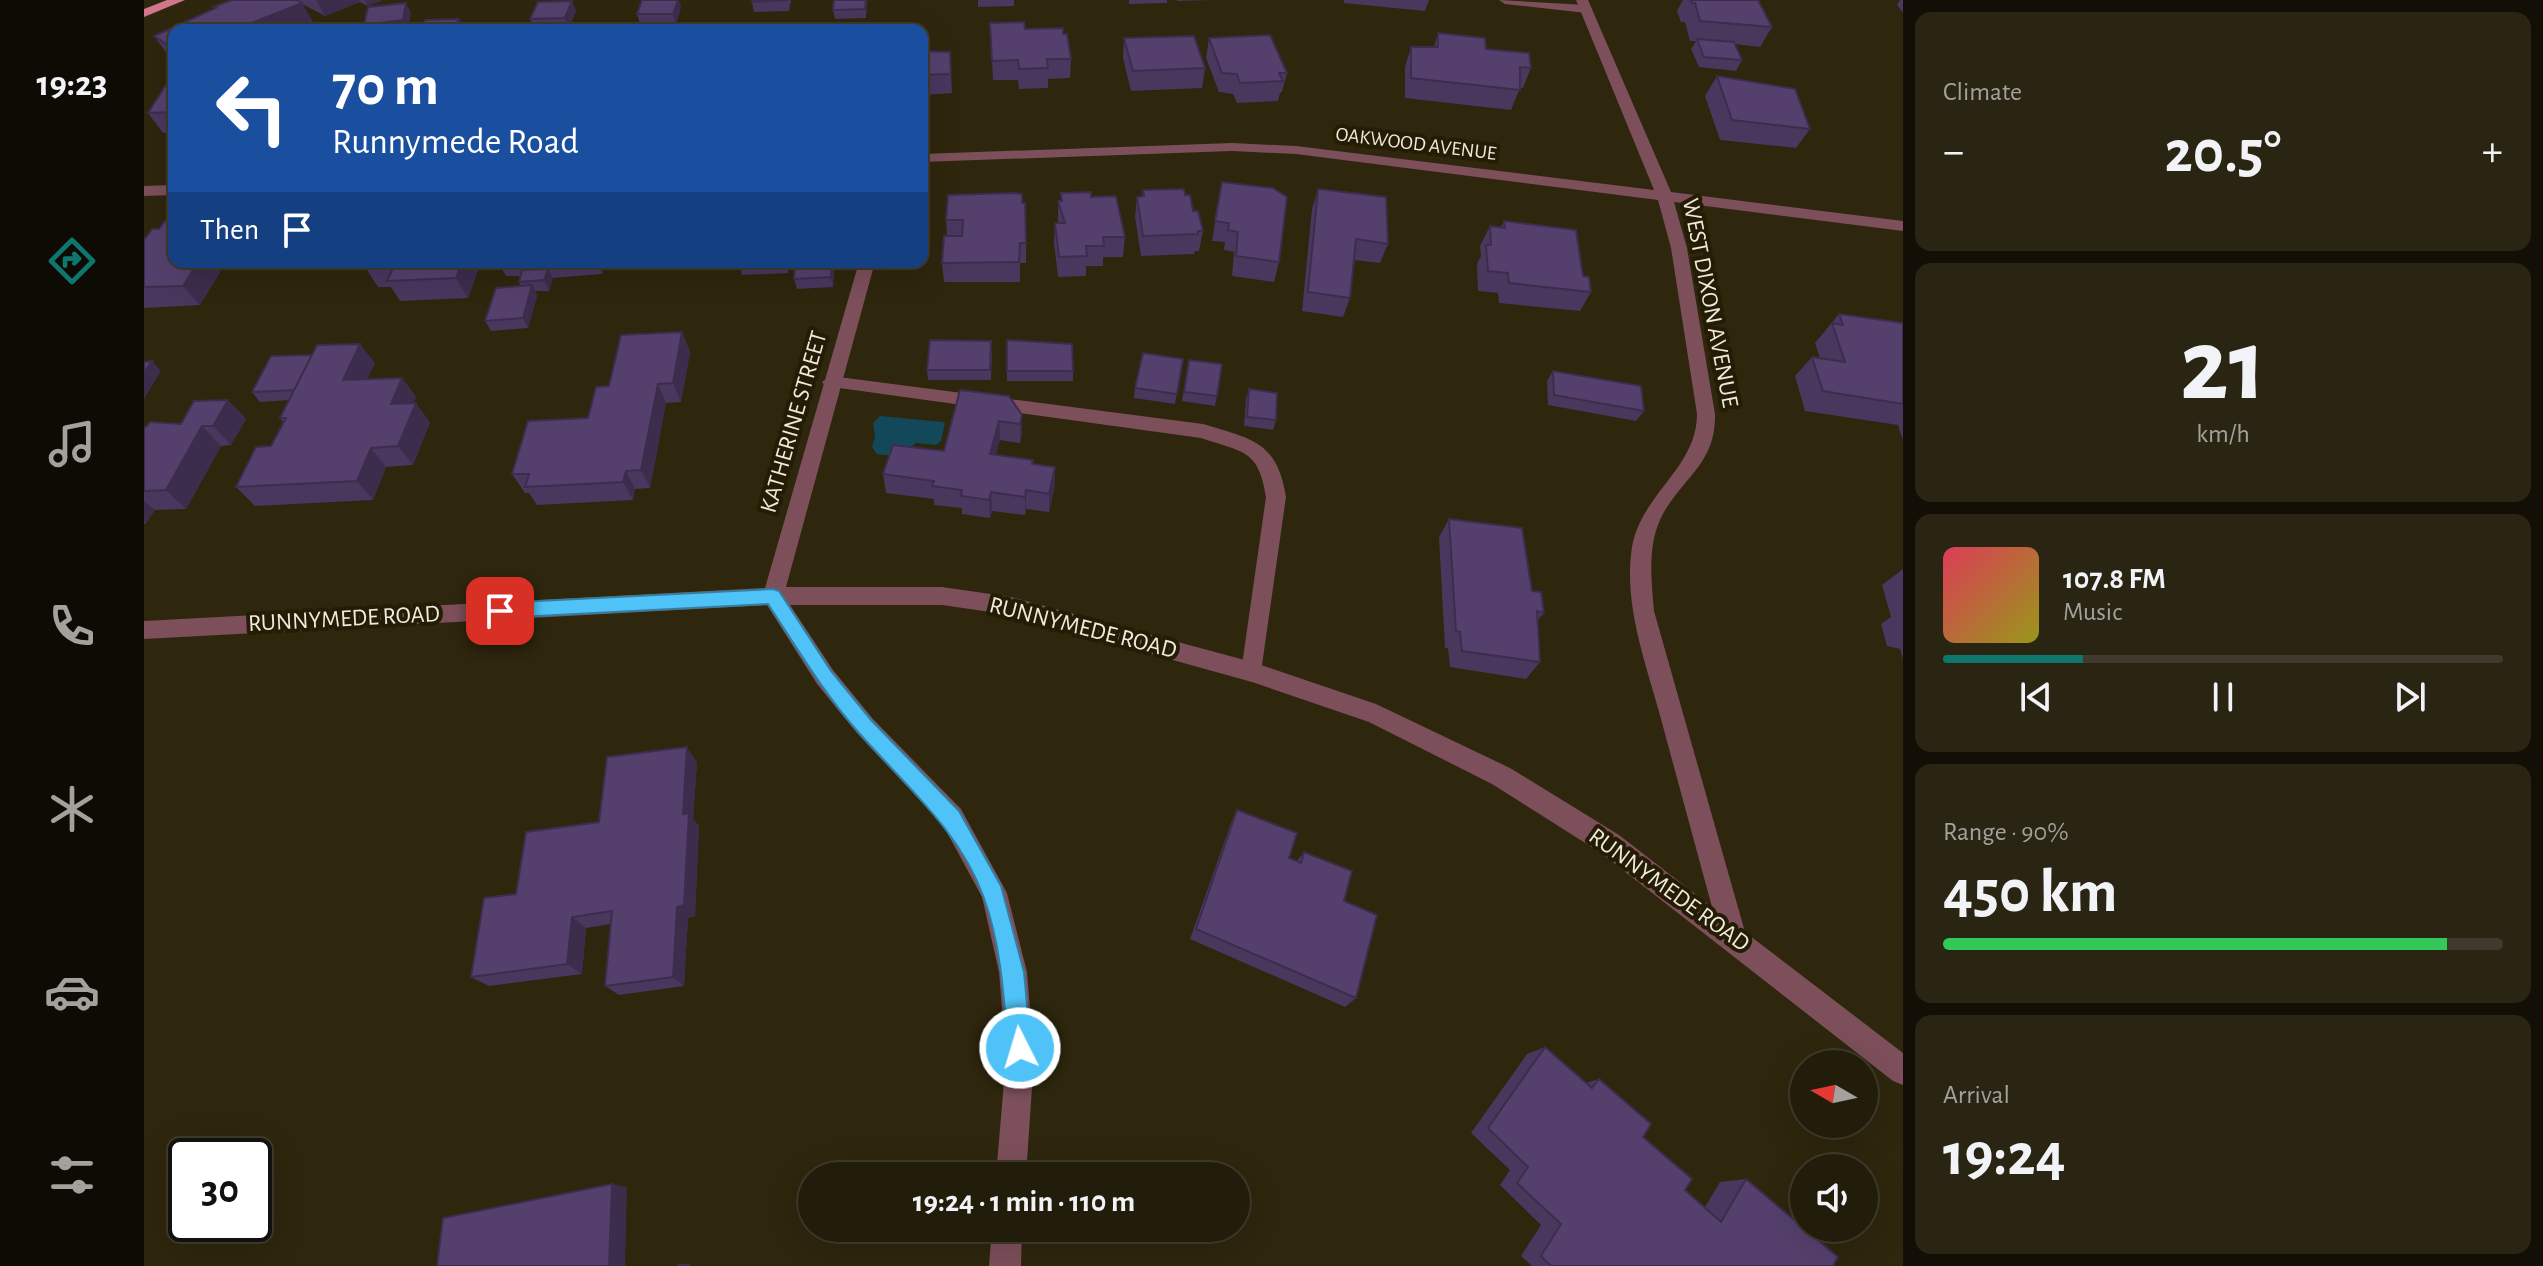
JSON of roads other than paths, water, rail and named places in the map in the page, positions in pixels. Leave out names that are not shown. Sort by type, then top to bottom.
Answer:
[{"type":"main road","points":[[144,13],[179,0]]},
{"type":"street","points":[[1505,0],[1584,4]]},
{"type":"street","name":"WEST DIXON AVENUE","points":[[1584,4],[1664,195],[1679,248],[1707,426],[1699,456],[1666,492],[1648,524],[1640,567],[1643,611],[1733,936]]},
{"type":"street","name":"OAKWOOD AVENUE","points":[[928,158],[1232,147],[1296,150],[1903,226]]},
{"type":"street","points":[[144,191],[168,190]]},
{"type":"street","name":"KATHERINE STREET","points":[[773,596],[865,268]]},
{"type":"street","points":[[831,382],[1203,431],[1255,449],[1272,470],[1276,497],[1252,672]]},
{"type":"street","points":[[773,596],[795,634],[835,689],[865,726],[952,817],[994,893],[1013,972],[1020,1048],[1012,1162]]},
{"type":"street","name":"RUNNYMEDE ROAD","points":[[144,630],[773,596],[942,596],[1011,606],[1252,672],[1376,714],[1501,776],[1610,844],[1733,936],[1903,1071]]},
{"type":"street","points":[[1005,1266],[1006,1242]]},
{"type":"water","points":[[880,416],[943,422],[941,441],[936,445],[916,443],[893,455],[877,454],[872,447],[875,436],[873,423]]}]
